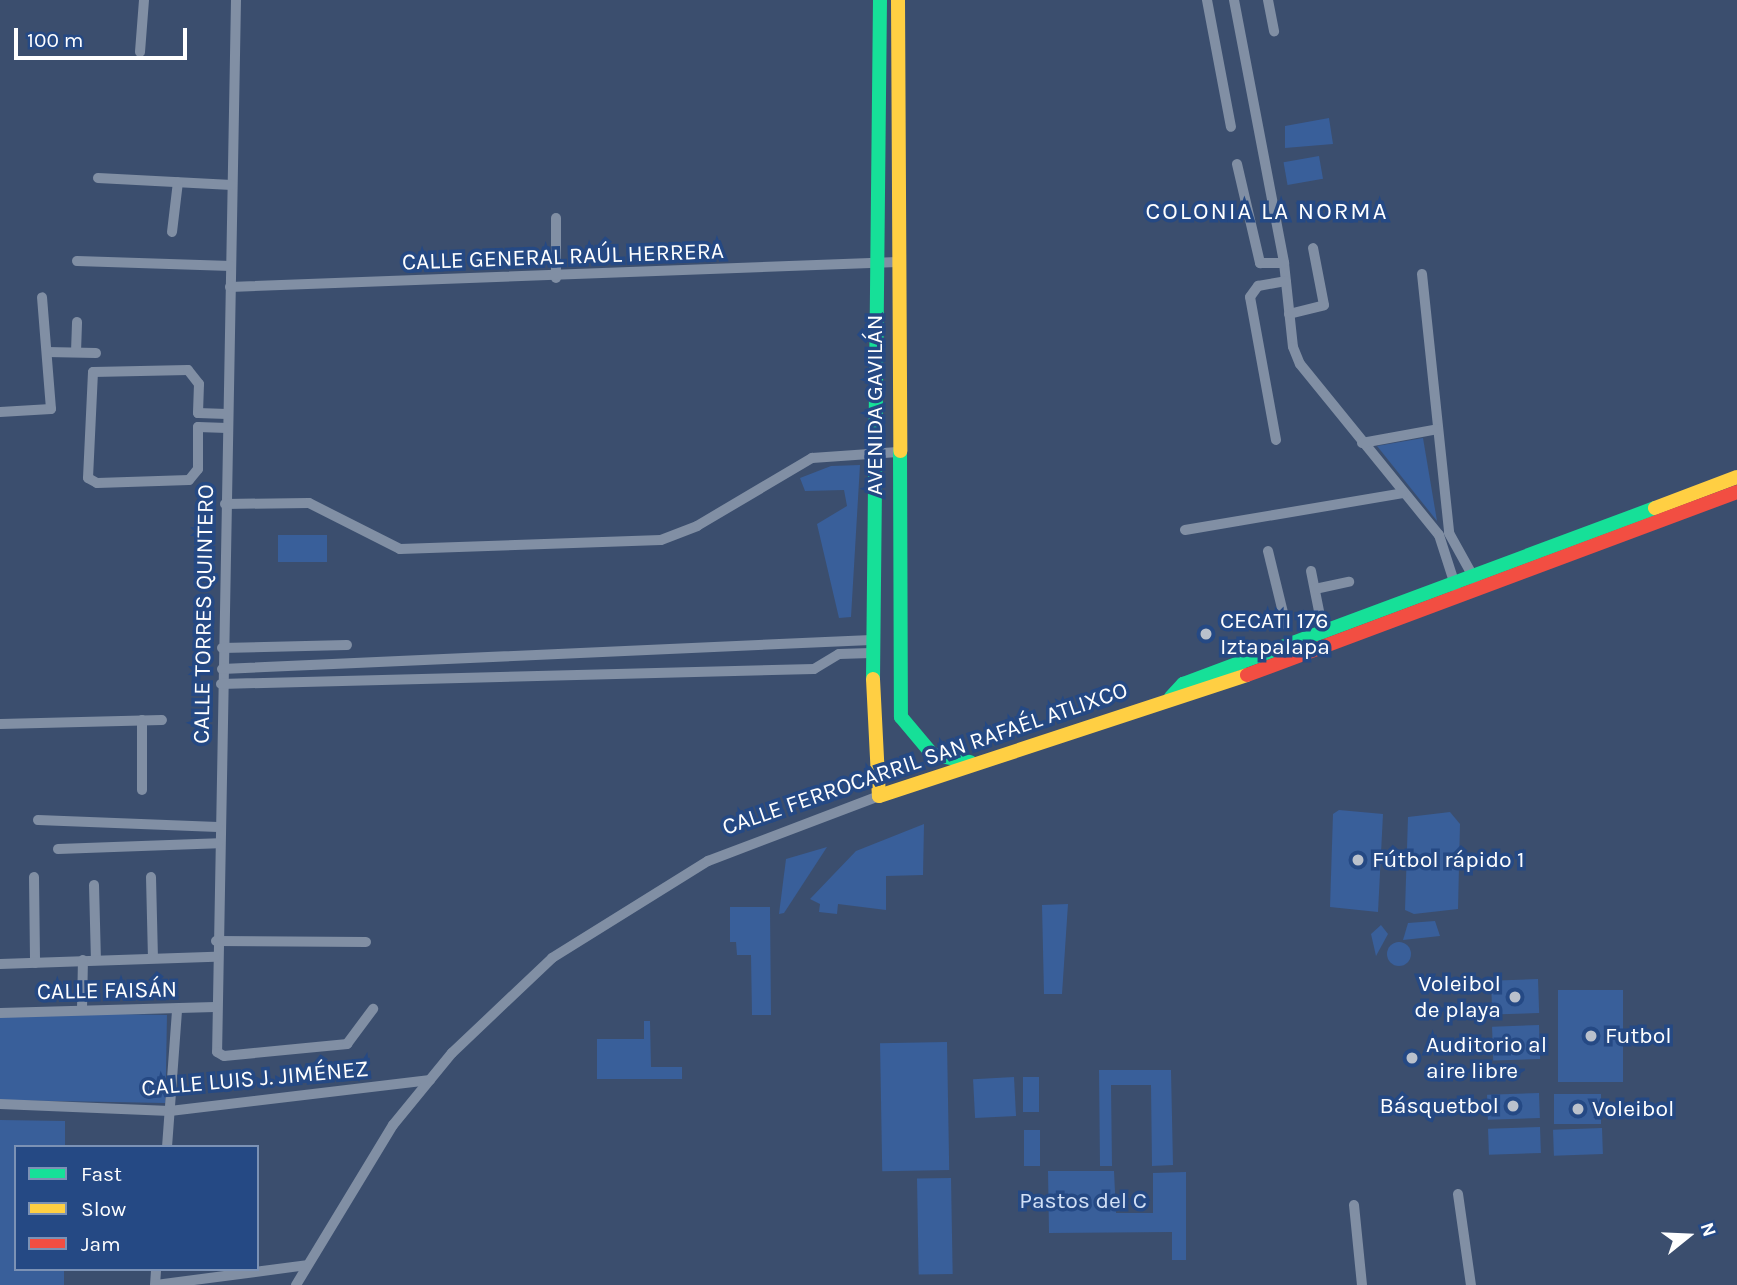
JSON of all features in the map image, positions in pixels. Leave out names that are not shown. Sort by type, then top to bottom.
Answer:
[{"type":"main road","name":"AVENIDA GAVILÁN","points":[[879,796],[871,646],[877,452],[880,0]]},
{"type":"main road","name":"AVENIDA GAVILÁN","points":[[898,0],[901,717],[932,754],[975,763]]},
{"type":"main road","name":"CALLE FERROCARRIL SAN RAFAÉL ATLIXCO","points":[[1171,697],[1183,684],[1737,477]]},
{"type":"main road","name":"CALLE FERROCARRIL SAN RAFAÉL ATLIXCO","points":[[879,796],[1171,697],[1189,697],[1737,492]]},
{"type":"street","points":[[140,52],[144,0]]},
{"type":"street","name":"CALLE TORRES QUINTERO","points":[[236,0],[215,1043],[224,1056],[347,1044],[373,1009]]},
{"type":"street","points":[[1207,0],[1231,128]]},
{"type":"street","points":[[1234,0],[1284,263],[1289,314],[1300,364],[1404,493],[1444,534],[1472,578],[1484,588]]},
{"type":"street","points":[[1268,0],[1274,31]]},
{"type":"street","points":[[1237,164],[1259,263],[1284,263]]},
{"type":"street","points":[[98,178],[232,185]]},
{"type":"street","points":[[172,232],[178,181]]},
{"type":"street","points":[[556,218],[556,278]]},
{"type":"street","points":[[1289,314],[1324,305],[1313,248]]},
{"type":"street","points":[[77,261],[231,265]]},
{"type":"street","name":"CALLE GENERAL RAÚL HERRERA","points":[[230,287],[556,278],[898,262]]},
{"type":"street","points":[[1422,274],[1438,429],[1444,534],[1453,585],[1463,596]]},
{"type":"street","points":[[1276,440],[1250,297],[1258,286],[1286,281]]},
{"type":"street","points":[[0,412],[51,409],[42,297]]},
{"type":"street","points":[[76,352],[77,323]]},
{"type":"street","points":[[47,352],[96,353]]},
{"type":"street","points":[[227,414],[198,413],[199,384],[188,370],[93,372],[88,478],[97,483],[189,480],[198,469],[198,427],[227,428]]},
{"type":"street","points":[[1362,443],[1438,429]]},
{"type":"street","points":[[225,504],[309,503],[400,549],[661,540],[697,526],[812,458],[898,452]]},
{"type":"street","points":[[1185,530],[1404,493]]},
{"type":"street","points":[[1268,551],[1286,625]]},
{"type":"street","points":[[1311,570],[1321,621]]},
{"type":"street","points":[[1315,589],[1349,582]]},
{"type":"street","points":[[222,648],[347,645]]},
{"type":"street","points":[[222,669],[871,646]]},
{"type":"street","points":[[221,684],[814,669],[839,654],[871,646]]},
{"type":"street","points":[[142,720],[142,790]]},
{"type":"street","points":[[0,724],[162,720]]},
{"type":"street","name":"CALLE FERROCARRIL SAN RAFAÉL ATLIXCO","points":[[296,1285],[393,1125],[430,1080],[516,990],[615,914],[708,861],[879,796]]},
{"type":"street","points":[[38,820],[218,827]]},
{"type":"street","points":[[58,849],[218,843]]},
{"type":"street","points":[[34,877],[35,963]]},
{"type":"street","points":[[151,877],[153,958]]},
{"type":"street","points":[[94,885],[96,960]]},
{"type":"street","points":[[216,941],[366,942]]},
{"type":"street","points":[[0,964],[215,957]]},
{"type":"street","points":[[82,1010],[83,960]]},
{"type":"street","name":"CALLE FAISÁN","points":[[0,1013],[215,1007]]},
{"type":"street","points":[[167,1145],[177,1010]]},
{"type":"street","name":"CALLE LUIS J. JIMÉNEZ","points":[[0,1104],[170,1111],[430,1080]]},
{"type":"street","points":[[1458,1194],[1471,1285]]},
{"type":"street","points":[[1354,1205],[1363,1285]]},
{"type":"street","points":[[155,1285],[307,1265]]},
{"type":"green space","points":[[1329,118],[1333,144],[1285,148],[1285,126]]},
{"type":"green space","points":[[1319,156],[1323,179],[1288,185],[1284,162]]},
{"type":"green space","points":[[1423,438],[1437,521],[1377,446]]},
{"type":"green space","points":[[860,465],[851,617],[839,618],[817,524],[847,506],[844,490],[805,491],[800,478],[831,466]]},
{"type":"green space","points":[[278,535],[327,535],[327,562],[278,562]]},
{"type":"green space","name":"Fútbol rápido 1","points":[[1339,810],[1383,814],[1378,912],[1330,907],[1333,814]]},
{"type":"green space","points":[[1450,812],[1460,824],[1458,909],[1414,914],[1405,910],[1408,817]]},
{"type":"green space","points":[[924,824],[923,875],[886,876],[886,910],[838,904],[837,914],[819,912],[820,904],[810,899],[856,851]]},
{"type":"green space","points":[[827,847],[784,913],[779,914],[786,859]]},
{"type":"green space","points":[[1068,904],[1062,994],[1044,994],[1042,905]]},
{"type":"green space","points":[[730,907],[770,907],[771,1015],[752,1015],[751,955],[737,955],[736,942],[730,942]]},
{"type":"green space","points":[[1435,921],[1440,936],[1403,940],[1408,923]]},
{"type":"green space","points":[[1381,925],[1388,934],[1376,956],[1371,934]]},
{"type":"green space","points":[[1399,942],[1407,946],[1411,954],[1407,962],[1399,966],[1391,962],[1387,954],[1391,946]]},
{"type":"green space","name":"Voleibol de playa","points":[[1538,979],[1539,1013],[1492,1015],[1491,981]]},
{"type":"green space","name":"Futbol","points":[[1558,990],[1623,990],[1623,1082],[1558,1082]]},
{"type":"green space","points":[[0,1012],[167,1015],[165,1103],[0,1100]]},
{"type":"green space","points":[[644,1021],[650,1021],[651,1067],[682,1067],[682,1079],[597,1079],[597,1039],[644,1039]]},
{"type":"green space","name":"Voleibol de playa","points":[[1539,1025],[1540,1059],[1493,1061],[1492,1027]]},
{"type":"green space","points":[[947,1042],[949,1170],[882,1171],[880,1043]]},
{"type":"green space","points":[[1099,1070],[1171,1070],[1173,1165],[1152,1166],[1151,1085],[1111,1085],[1112,1166],[1100,1166]]},
{"type":"green space","points":[[1014,1077],[1016,1116],[975,1118],[973,1079]]},
{"type":"green space","points":[[1023,1077],[1039,1077],[1039,1112],[1023,1112]]},
{"type":"green space","name":"Básquetbol","points":[[1539,1093],[1540,1118],[1488,1120],[1487,1095]]},
{"type":"green space","name":"Voleibol","points":[[1554,1094],[1601,1094],[1601,1124],[1554,1124]]},
{"type":"green space","points":[[0,1120],[65,1121],[65,1145],[14,1145],[14,1271],[64,1271],[64,1285],[0,1285]]},
{"type":"green space","name":"Básquetbol","points":[[1540,1127],[1541,1153],[1489,1155],[1488,1129]]},
{"type":"green space","points":[[1602,1128],[1603,1154],[1554,1156],[1553,1130]]},
{"type":"green space","points":[[1024,1130],[1040,1130],[1040,1166],[1024,1166]]},
{"type":"green space","name":"Pastos del C","points":[[1048,1171],[1114,1171],[1116,1213],[1153,1213],[1153,1173],[1186,1172],[1186,1260],[1172,1260],[1172,1232],[1049,1233]]},
{"type":"green space","points":[[951,1178],[953,1274],[919,1275],[917,1179]]},
{"type":"traffic: fast","points":[[873,679],[880,0]]},
{"type":"traffic: fast","points":[[900,451],[901,717],[932,754],[970,762]]},
{"type":"traffic: fast","points":[[1171,697],[1183,684],[1655,508]]},
{"type":"traffic: slow","points":[[898,0],[900,451]]},
{"type":"traffic: slow","points":[[1655,508],[1737,477]]},
{"type":"traffic: slow","points":[[873,679],[879,796],[1247,675]]},
{"type":"traffic: jam","points":[[1247,675],[1737,492]]},
{"type":"place","name":"CECATI 176 Iztapalapa","points":[[1206,634]]},
{"type":"place","name":"Fútbol rápido 1","points":[[1358,860]]},
{"type":"place","name":"Voleibol de playa","points":[[1515,997]]},
{"type":"place","name":"Futbol","points":[[1591,1036]]},
{"type":"place","name":"Auditorio al aire libre","points":[[1412,1058]]},
{"type":"place","name":"Básquetbol","points":[[1513,1106]]},
{"type":"place","name":"Voleibol","points":[[1578,1109]]},
{"type":"district","name":"COLONIA LA NORMA","points":[[1267,212]]}]
